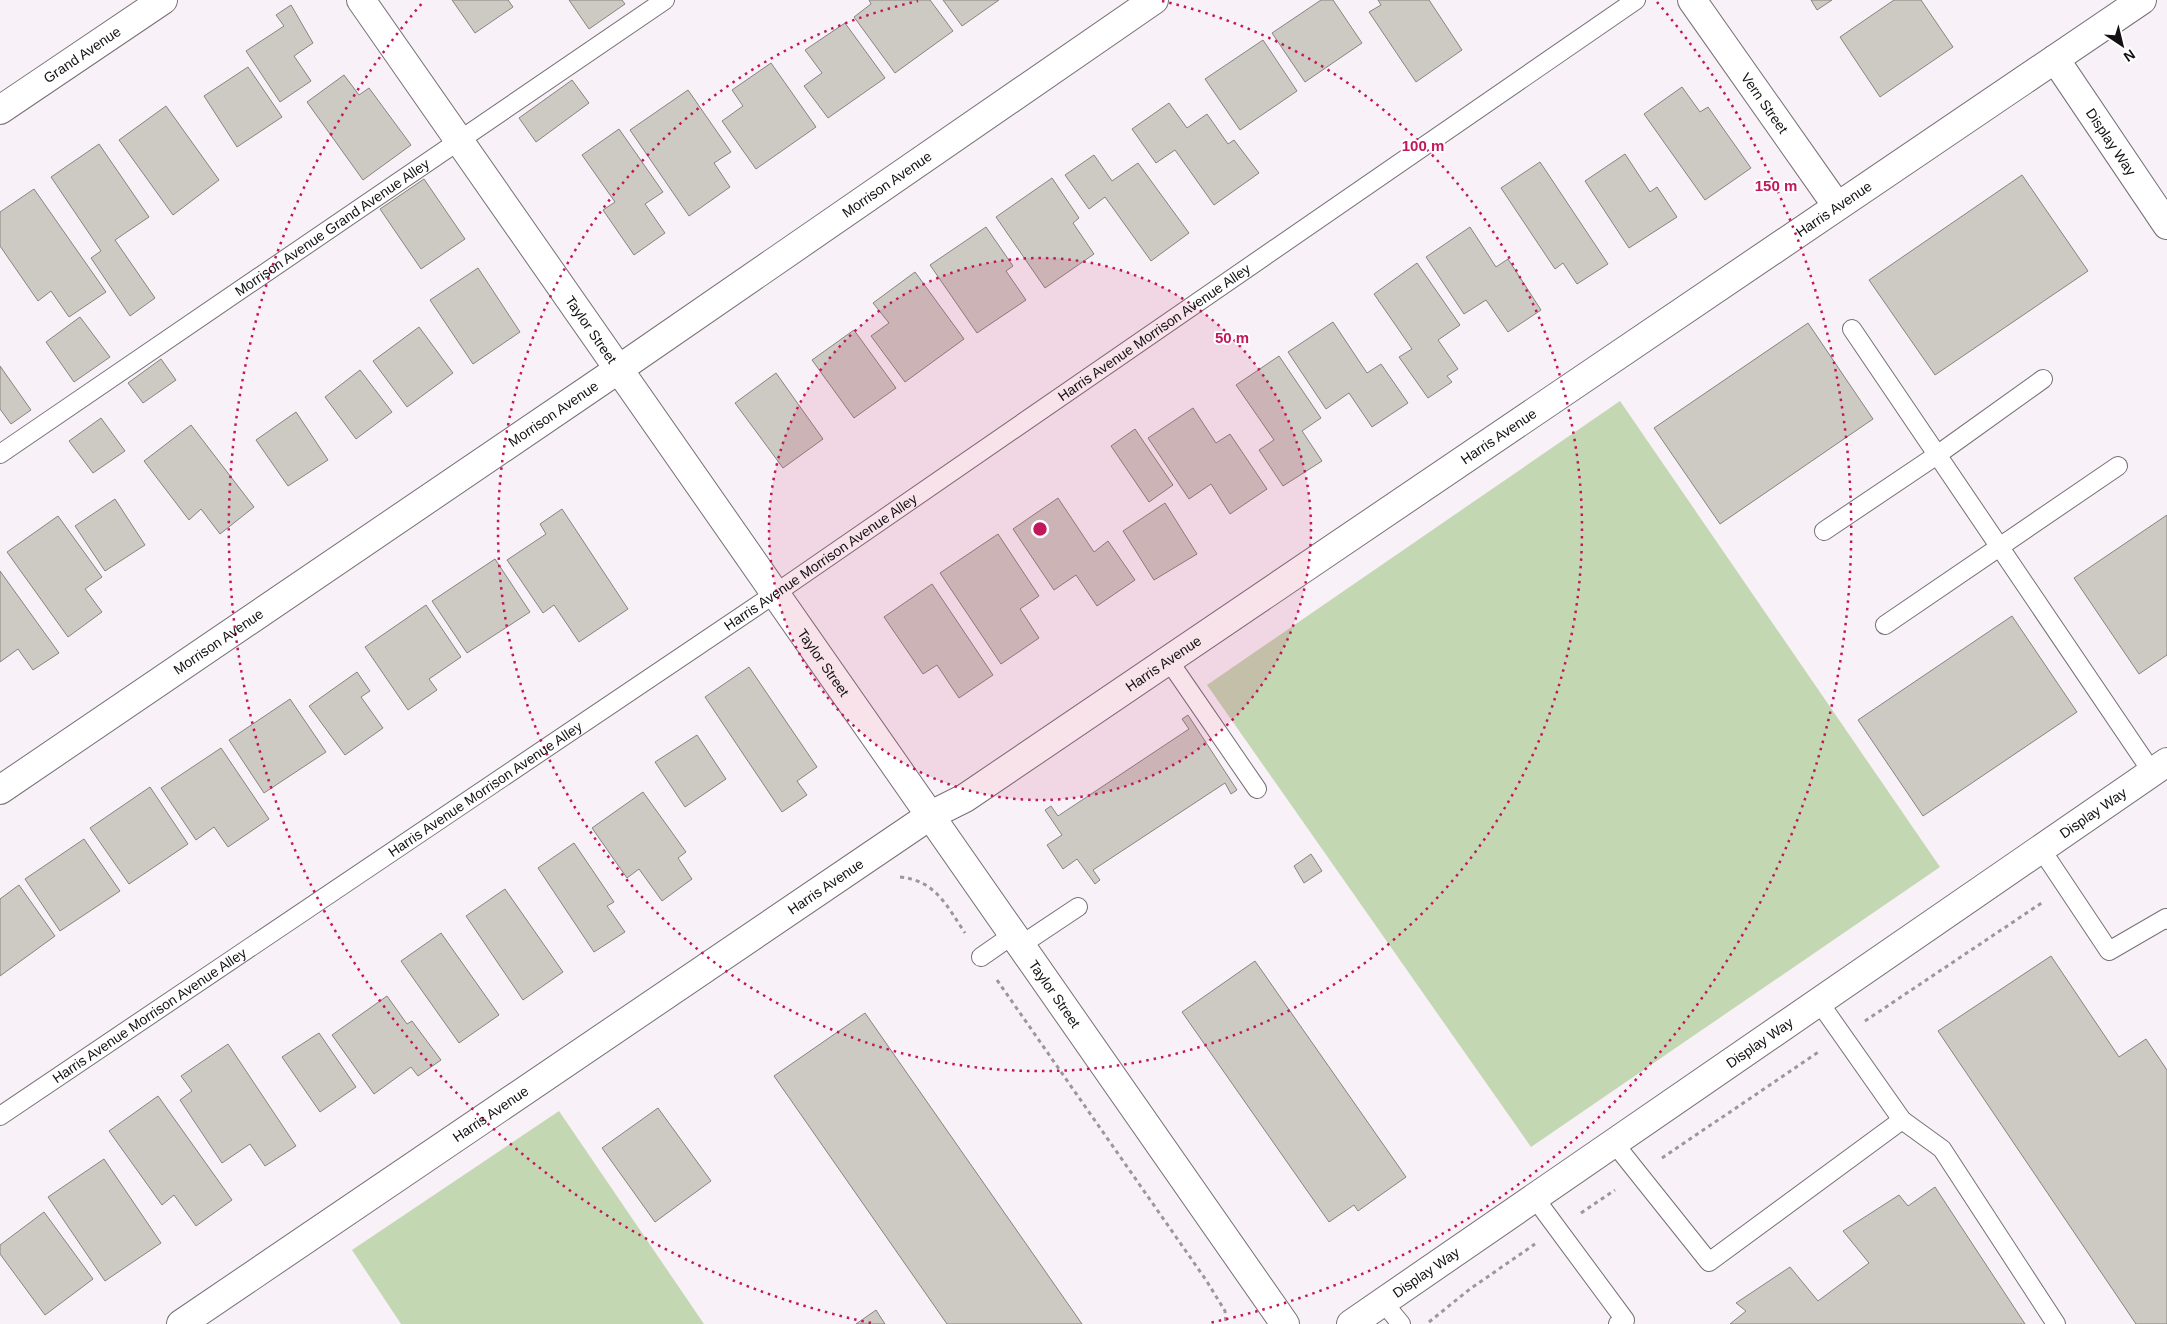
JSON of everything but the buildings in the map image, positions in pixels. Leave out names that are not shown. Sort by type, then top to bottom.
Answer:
[{"type":"street","name":"Grand Avenue","points":[[0,110],[163,0]]},
{"type":"street","name":"Taylor Street","points":[[361,0],[1285,1324]]},
{"type":"street","name":"Morrison Avenue","points":[[0,790],[619,370],[1154,0]]},
{"type":"street","name":"Vern Street","points":[[1692,0],[1838,206]]},
{"type":"street","name":"Harris Avenue","points":[[181,1324],[931,815],[966,798],[2142,0]]},
{"type":"street","name":"Display Way","points":[[2055,59],[2167,226]]},
{"type":"street","name":"Display Way","points":[[1352,1324],[1534,1196],[1614,1143],[2159,767]]},
{"type":"lane","name":"Morrison Avenue Grand Avenue Alley","points":[[0,454],[665,0]]},
{"type":"lane","name":"Harris Avenue Morrison Avenue Alley","points":[[0,1116],[776,593],[1636,0]]},
{"type":"lane","points":[[1852,330],[2000,547],[2159,767]]},
{"type":"lane","points":[[1824,531],[1937,455],[2043,379]]},
{"type":"lane","points":[[1885,625],[2118,466]]},
{"type":"lane","points":[[1169,660],[1257,789]]},
{"type":"lane","points":[[2041,849],[2109,951],[2166,918],[2167,920]]},
{"type":"lane","points":[[981,957],[1018,940],[1078,907]]},
{"type":"lane","points":[[1819,1002],[1902,1120],[1942,1149],[2056,1324]]},
{"type":"lane","points":[[1614,1143],[1709,1262],[1902,1120]]},
{"type":"lane","points":[[1534,1196],[1624,1323]]},
{"type":"lane","points":[[1383,1302],[1401,1324]]},
{"type":"path","points":[[895,876],[914,878],[929,886],[942,900],[1206,1280],[1224,1312],[1226,1324]]},
{"type":"path","points":[[1426,1324],[1470,1289],[1557,1229],[2049,898]]},
{"type":"green space","points":[[1620,401],[1940,867],[1531,1147],[1207,685]]},
{"type":"green space","points":[[559,1111],[704,1324],[401,1324],[352,1250]]}]
